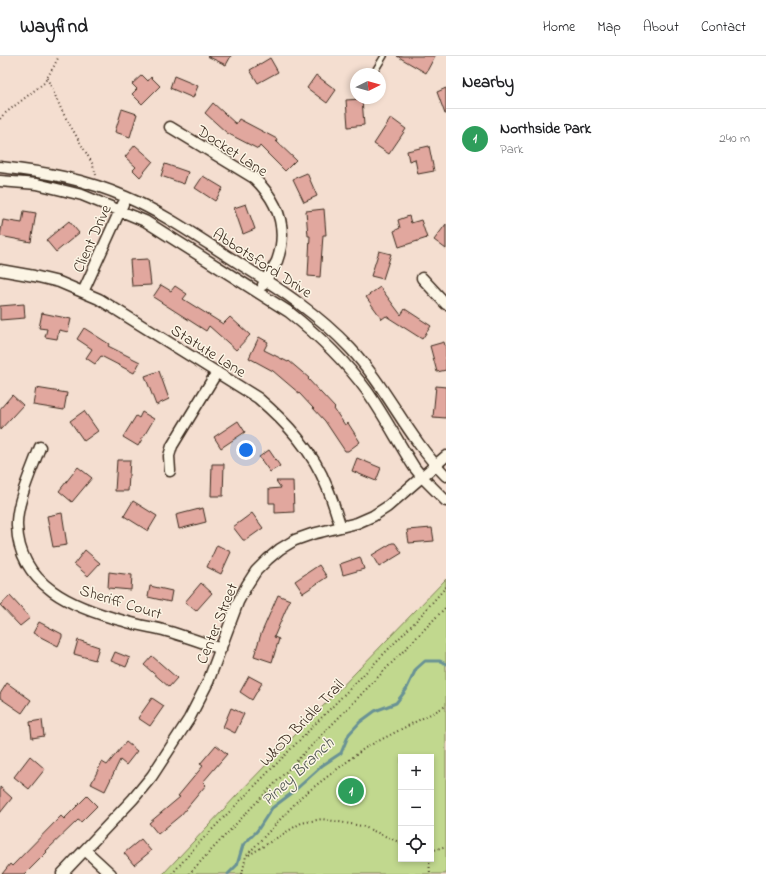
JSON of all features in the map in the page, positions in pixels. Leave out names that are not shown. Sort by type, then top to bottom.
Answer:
[{"type":"street","name":"Docket Lane","points":[[170,127],[254,178],[265,188],[272,198],[281,222],[282,235],[276,261],[259,292]]},
{"type":"street","name":"Abbotsford Drive","points":[[0,167],[38,171],[67,177],[87,182],[126,197],[156,211],[291,297],[321,320],[350,349],[373,376],[421,448],[446,476]]},
{"type":"street","name":"Abbotsford Drive","points":[[0,180],[37,184],[66,190],[120,210],[169,236],[289,312],[332,349],[353,372],[368,392],[407,456],[422,477],[446,501]]},
{"type":"street","name":"Client Drive","points":[[83,292],[126,197]]},
{"type":"street","name":"Statute Lane","points":[[0,270],[59,282],[99,299],[258,398],[276,413],[306,447],[327,486],[341,527]]},
{"type":"street","points":[[422,278],[446,304]]},
{"type":"street","points":[[170,470],[169,456],[172,446],[217,372]]},
{"type":"street","name":"Sheriff Court","points":[[40,448],[18,510],[17,525],[18,540],[22,555],[36,578],[45,587],[57,595],[97,613],[163,630],[221,649]]},
{"type":"street","name":"Center Street","points":[[62,874],[119,815],[152,776],[189,719],[208,682],[238,602],[256,571],[280,549],[296,540],[312,534],[357,522],[378,513],[446,456]]},
{"type":"street","points":[[85,850],[111,874]]},
{"type":"lane","points":[[377,68],[384,56]]},
{"type":"path","points":[[0,119],[40,86],[47,78],[59,56]]},
{"type":"path","points":[[47,78],[63,113],[92,163],[96,175]]},
{"type":"path","name":"W&OD Bridle Trail","points":[[172,874],[203,840],[414,623],[446,587]]},
{"type":"path","points":[[189,874],[446,607]]},
{"type":"path","points":[[242,874],[246,856],[302,796],[314,786],[365,748],[446,706]]},
{"type":"path","points":[[246,856],[301,823],[322,819],[362,826],[398,842]]},
{"type":"path","points":[[434,851],[446,846]]},
{"type":"path","points":[[429,862],[430,874]]},
{"type":"green space","points":[[446,579],[446,874],[163,874],[238,794]]},
{"type":"building","points":[[207,56],[231,56],[226,65]]},
{"type":"building","points":[[397,56],[435,56],[426,73]]},
{"type":"building","points":[[270,58],[278,72],[258,83],[250,70]]},
{"type":"building","points":[[142,75],[148,81],[151,77],[160,86],[142,104],[132,94],[137,89],[132,84]]},
{"type":"building","points":[[316,75],[336,90],[327,103],[307,88]]},
{"type":"building","points":[[174,76],[198,86],[193,98],[170,88]]},
{"type":"building","points":[[446,88],[446,114],[445,114],[437,92]]},
{"type":"building","points":[[346,100],[350,100],[350,104],[362,104],[364,125],[348,127]]},
{"type":"building","points":[[213,103],[236,124],[239,119],[277,139],[276,141],[296,160],[285,171],[260,146],[258,149],[227,133],[205,113]]},
{"type":"building","points":[[122,109],[137,114],[130,137],[115,132]]},
{"type":"building","points":[[391,118],[406,129],[389,154],[374,144]]},
{"type":"building","points":[[135,145],[153,161],[140,177],[133,170],[136,167],[125,157]]},
{"type":"building","points":[[429,146],[434,171],[418,174],[415,159],[409,161],[407,151]]},
{"type":"building","points":[[165,164],[188,172],[184,184],[161,176]]},
{"type":"building","points":[[307,173],[317,196],[304,202],[293,179]]},
{"type":"building","points":[[203,176],[223,188],[215,201],[195,188]]},
{"type":"building","points":[[246,204],[255,229],[243,234],[234,208]]},
{"type":"building","points":[[324,209],[326,235],[323,235],[320,277],[308,276],[310,236],[308,236],[306,211]]},
{"type":"building","points":[[24,211],[36,213],[31,242],[0,236],[3,220],[22,223]]},
{"type":"building","points":[[409,216],[411,223],[421,220],[427,238],[399,247],[394,231],[400,228],[398,220]]},
{"type":"building","points":[[69,221],[79,233],[56,252],[46,240]]},
{"type":"building","points":[[446,224],[446,249],[434,240]]},
{"type":"building","points":[[379,251],[391,254],[383,279],[371,276]]},
{"type":"building","points":[[148,259],[151,285],[132,286],[130,260]]},
{"type":"building","points":[[161,285],[171,291],[175,286],[187,294],[183,299],[223,324],[230,317],[250,335],[236,350],[209,326],[206,331],[153,297]]},
{"type":"building","points":[[380,287],[401,315],[405,309],[431,326],[422,339],[386,316],[382,319],[366,297]]},
{"type":"building","points":[[24,304],[25,318],[0,320],[0,306]]},
{"type":"building","points":[[42,313],[71,319],[68,332],[59,330],[57,339],[45,337],[47,329],[39,328]]},
{"type":"building","points":[[84,328],[109,344],[108,346],[140,362],[134,373],[101,356],[95,364],[86,358],[92,349],[77,339]]},
{"type":"building","points":[[259,337],[268,342],[264,350],[288,362],[289,361],[309,378],[308,379],[335,408],[334,409],[345,425],[348,423],[360,442],[348,451],[345,451],[325,421],[300,394],[273,371],[249,358]]},
{"type":"building","points":[[444,342],[446,349],[446,370],[437,372],[430,346]]},
{"type":"building","points":[[159,371],[169,399],[156,405],[145,376]]},
{"type":"building","points":[[436,386],[446,387],[446,418],[433,417]]},
{"type":"building","points":[[36,388],[67,393],[64,410],[33,405]]},
{"type":"building","points":[[12,395],[23,405],[0,430],[0,409]]},
{"type":"building","points":[[84,411],[98,431],[84,441],[70,421]]},
{"type":"building","points":[[142,412],[154,419],[138,446],[123,437],[136,416],[139,418]]},
{"type":"building","points":[[238,421],[245,432],[221,448],[214,437]]},
{"type":"building","points":[[269,450],[280,466],[270,472],[259,457]]},
{"type":"building","points":[[357,458],[381,468],[376,481],[352,471]]},
{"type":"building","points":[[117,460],[130,460],[128,491],[115,491]]},
{"type":"building","points":[[212,464],[224,464],[223,496],[211,496]]},
{"type":"building","points":[[78,467],[92,478],[72,502],[59,491]]},
{"type":"building","points":[[276,481],[293,481],[294,512],[275,513],[275,503],[269,503],[269,489],[281,488]]},
{"type":"building","points":[[133,501],[157,516],[148,531],[124,516]]},
{"type":"building","points":[[203,508],[206,522],[179,529],[176,515]]},
{"type":"building","points":[[62,513],[67,545],[53,547],[47,516]]},
{"type":"building","points":[[252,513],[263,528],[246,540],[243,540],[233,527]]},
{"type":"building","points":[[432,528],[434,541],[409,543],[407,530]]},
{"type":"building","points":[[392,543],[395,543],[402,553],[379,567],[372,555]]},
{"type":"building","points":[[217,545],[231,552],[221,574],[207,567]]},
{"type":"building","points":[[85,550],[100,563],[88,576],[74,564]]},
{"type":"building","points":[[360,557],[364,569],[343,575],[340,564]]},
{"type":"building","points":[[319,565],[327,577],[303,593],[295,581]]},
{"type":"building","points":[[109,572],[132,575],[131,590],[108,588]]},
{"type":"building","points":[[201,583],[212,593],[196,611],[185,602]]},
{"type":"building","points":[[150,586],[172,591],[170,602],[148,597]]},
{"type":"building","points":[[278,595],[290,600],[274,637],[279,639],[272,662],[254,656],[261,634]]},
{"type":"building","points":[[10,596],[30,618],[20,626],[0,605]]},
{"type":"building","points":[[39,622],[62,634],[58,646],[33,633]]},
{"type":"building","points":[[78,640],[99,647],[95,660],[74,654]]},
{"type":"building","points":[[115,652],[130,658],[126,667],[111,661]]},
{"type":"building","points":[[152,656],[177,678],[169,687],[144,665]]},
{"type":"building","points":[[249,676],[262,683],[252,700],[240,692]]},
{"type":"building","points":[[7,683],[31,700],[22,713],[0,698],[0,694]]},
{"type":"building","points":[[152,698],[164,706],[150,726],[138,718]]},
{"type":"building","points":[[231,708],[244,714],[235,733],[223,727]]},
{"type":"building","points":[[42,720],[44,736],[32,738],[30,722]]},
{"type":"building","points":[[126,742],[137,751],[126,765],[120,760],[105,791],[91,784],[102,762],[107,765]]},
{"type":"building","points":[[216,745],[227,754],[203,782],[206,785],[181,815],[158,834],[149,823],[180,797],[178,796],[203,766],[200,764]]},
{"type":"building","points":[[30,756],[45,769],[29,789],[14,777]]},
{"type":"building","points":[[0,787],[12,798],[0,813]]},
{"type":"building","points":[[87,796],[97,806],[81,822],[78,820],[25,874],[2,874],[10,864],[12,866],[61,816],[64,819]]},
{"type":"building","points":[[141,839],[151,851],[134,865],[124,853]]},
{"type":"waterway","name":"Piney Branch","points":[[228,874],[237,865],[243,845],[257,831],[272,808],[292,793],[323,765],[341,753],[349,734],[360,722],[375,711],[396,703],[406,690],[416,669],[425,661],[440,661],[446,664]]},
{"type":"place","name":"Northside Park","points":[[351,791]]}]
